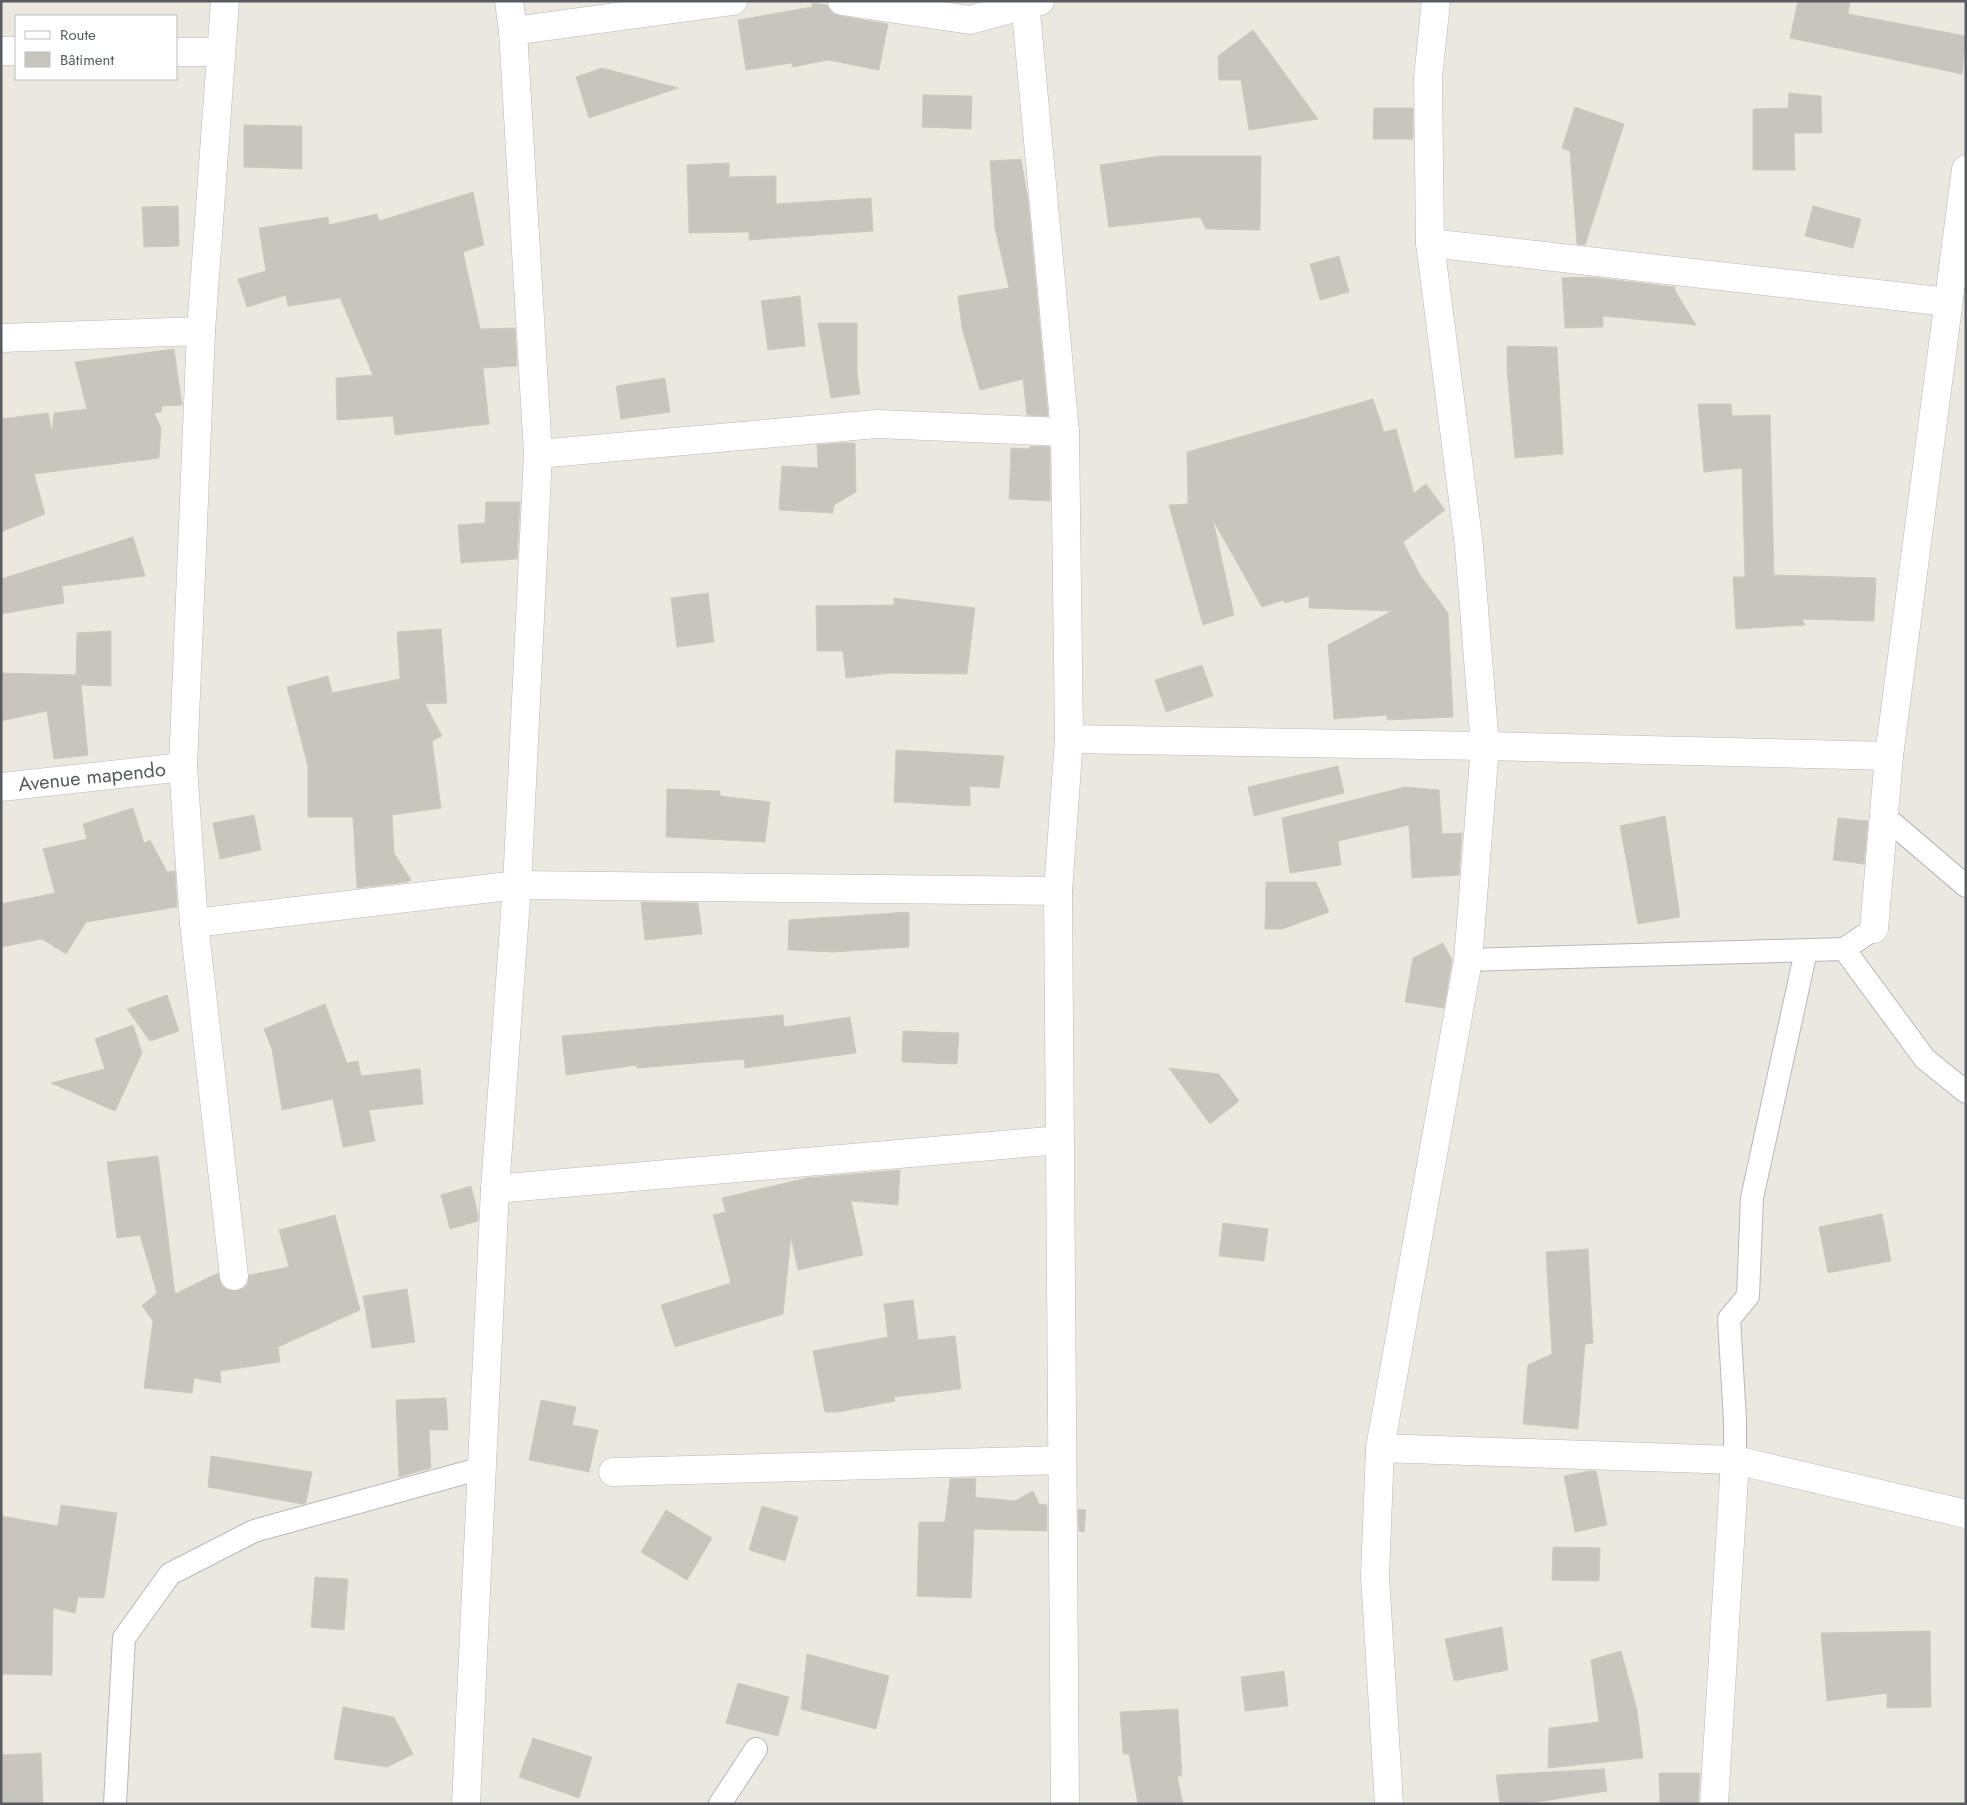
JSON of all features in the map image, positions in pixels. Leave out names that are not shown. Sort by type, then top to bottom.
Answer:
[{"type":"street","points":[[224,1],[201,331],[183,767],[194,923],[234,1276]]},
{"type":"street","points":[[466,1804],[495,1189],[517,884],[538,454],[513,31],[509,1]]},
{"type":"street","points":[[513,31],[639,8],[733,1]]},
{"type":"street","points":[[842,1],[970,20],[1030,2],[1065,432],[1069,739],[1058,891],[1065,1804]]},
{"type":"street","points":[[1389,1804],[1376,1576],[1380,1448],[1468,960],[1485,746],[1469,546],[1430,243],[1428,78],[1436,1]]},
{"type":"street","points":[[1,51],[15,51]]},
{"type":"street","points":[[178,52],[220,52]]},
{"type":"street","points":[[1874,928],[1889,756],[1966,169]]},
{"type":"street","points":[[1430,243],[1948,302]]},
{"type":"street","points":[[1,338],[201,331]]},
{"type":"street","points":[[538,454],[877,424],[1065,432]]},
{"type":"street","points":[[1069,739],[1485,746],[1889,756]]},
{"type":"street","name":"Avenue mapendo","points":[[1,787],[183,767]]},
{"type":"street","points":[[194,923],[517,884],[1058,891]]},
{"type":"street","points":[[495,1189],[1060,1140]]},
{"type":"street","points":[[1380,1448],[1735,1460],[1966,1514]]},
{"type":"street","points":[[613,1472],[1062,1460]]},
{"type":"street","points":[[1714,1804],[1735,1460]]},
{"type":"lane","points":[[1884,816],[1966,886]]},
{"type":"lane","points":[[1468,960],[1844,950],[1874,928]]},
{"type":"lane","points":[[1844,950],[1925,1059],[1966,1092]]},
{"type":"lane","points":[[1735,1460],[1735,1420],[1729,1319],[1748,1296],[1752,1198],[1806,951]]},
{"type":"lane","points":[[115,1804],[124,1638],[170,1574],[254,1531],[482,1468]]},
{"type":"lane","points":[[720,1804],[756,1749]]},
{"type":"building","points":[[1798,1],[1850,1],[1848,14],[1966,36],[1962,74],[1790,38]]},
{"type":"building","points":[[812,3],[827,5],[832,13],[840,16],[888,24],[879,70],[828,60],[793,67],[792,63],[746,70],[738,20],[812,7]]},
{"type":"building","points":[[1253,30],[1318,119],[1249,130],[1241,80],[1219,80],[1218,56]]},
{"type":"building","points":[[602,68],[678,88],[589,118],[576,77]]},
{"type":"building","points":[[1789,93],[1821,96],[1822,133],[1794,133],[1795,170],[1753,170],[1753,109],[1788,108]]},
{"type":"building","points":[[923,95],[972,96],[971,129],[922,127]]},
{"type":"building","points":[[1575,107],[1624,124],[1585,245],[1577,244],[1570,151],[1562,148]]},
{"type":"building","points":[[1374,108],[1413,108],[1413,139],[1373,139]]},
{"type":"building","points":[[244,125],[302,126],[302,169],[244,167]]},
{"type":"building","points":[[1161,156],[1261,156],[1260,230],[1206,229],[1200,217],[1109,227],[1100,165]]},
{"type":"building","points":[[1021,159],[1028,200],[1048,416],[1027,415],[1023,379],[980,390],[962,328],[958,296],[1009,288],[995,229],[990,161]]},
{"type":"building","points":[[729,163],[729,177],[776,176],[776,204],[871,198],[873,231],[749,240],[749,232],[689,233],[687,165]]},
{"type":"building","points":[[473,192],[484,245],[463,252],[480,329],[515,328],[517,366],[483,368],[489,424],[395,435],[393,416],[337,420],[336,378],[373,375],[340,298],[288,306],[286,295],[247,307],[238,279],[266,271],[259,228],[328,217],[329,225],[377,214],[379,221]]},
{"type":"building","points":[[178,206],[179,246],[144,247],[142,207]]},
{"type":"building","points":[[1813,206],[1861,219],[1853,248],[1805,236]]},
{"type":"building","points":[[1339,256],[1349,292],[1320,300],[1310,264]]},
{"type":"building","points":[[1589,277],[1675,287],[1675,291],[1696,325],[1603,316],[1603,327],[1565,328],[1562,278]]},
{"type":"building","points":[[800,296],[805,346],[768,350],[761,301]]},
{"type":"building","points":[[818,323],[857,323],[857,373],[860,394],[831,398]]},
{"type":"building","points":[[1507,346],[1557,347],[1563,454],[1515,458],[1507,370]]},
{"type":"building","points":[[174,349],[182,405],[162,406],[161,412],[154,413],[161,428],[159,458],[34,474],[45,514],[1,532],[1,419],[48,413],[52,433],[54,413],[87,409],[75,362]]},
{"type":"building","points":[[665,378],[670,412],[621,419],[616,386]]},
{"type":"building","points":[[1373,399],[1384,432],[1396,429],[1414,493],[1426,484],[1445,510],[1403,542],[1420,575],[1448,613],[1453,717],[1387,720],[1387,715],[1334,719],[1328,645],[1392,611],[1309,608],[1309,596],[1285,603],[1284,600],[1262,607],[1213,520],[1234,615],[1203,625],[1169,505],[1188,504],[1187,452]]},
{"type":"building","points":[[1698,404],[1731,404],[1732,416],[1770,415],[1774,575],[1876,578],[1874,621],[1802,619],[1805,625],[1736,629],[1733,577],[1745,577],[1742,468],[1704,472]]},
{"type":"building","points":[[855,443],[856,492],[834,505],[833,513],[779,510],[782,466],[818,468],[817,445]]},
{"type":"building","points":[[1030,446],[1050,447],[1050,501],[1009,499],[1011,448],[1030,449]]},
{"type":"building","points":[[486,502],[520,502],[517,559],[461,563],[458,525],[485,523]]},
{"type":"building","points":[[133,537],[145,576],[62,586],[64,603],[1,614],[1,579]]},
{"type":"building","points":[[708,593],[714,642],[677,647],[671,598]]},
{"type":"building","points":[[894,598],[975,608],[967,674],[890,673],[846,678],[843,651],[817,651],[816,606],[894,605]]},
{"type":"building","points":[[441,629],[447,703],[425,704],[442,736],[432,741],[441,808],[392,815],[394,853],[411,880],[357,888],[353,817],[308,817],[308,766],[287,687],[328,676],[332,693],[400,679],[397,632]]},
{"type":"building","points":[[111,631],[111,686],[81,685],[88,755],[54,759],[47,711],[1,721],[1,673],[76,675],[77,633]]},
{"type":"building","points":[[1202,665],[1213,696],[1166,712],[1155,680]]},
{"type":"building","points":[[896,750],[1004,756],[999,788],[970,786],[970,806],[894,802]]},
{"type":"building","points":[[1338,766],[1344,793],[1254,816],[1248,787]]},
{"type":"building","points":[[1405,787],[1439,790],[1442,834],[1462,833],[1459,875],[1412,878],[1409,825],[1338,841],[1341,865],[1290,873],[1282,818]]},
{"type":"building","points":[[667,789],[720,791],[720,796],[770,802],[765,842],[666,837]]},
{"type":"building","points":[[133,808],[144,843],[150,840],[167,872],[175,871],[177,907],[86,922],[66,954],[42,939],[1,947],[1,904],[55,893],[43,849],[87,839],[83,824]]},
{"type":"building","points":[[254,815],[261,850],[220,859],[213,823]]},
{"type":"building","points":[[1665,816],[1680,917],[1638,924],[1620,826]]},
{"type":"building","points":[[1838,818],[1868,821],[1864,864],[1833,860]]},
{"type":"building","points":[[1266,882],[1316,882],[1329,912],[1282,929],[1265,929]]},
{"type":"building","points":[[641,902],[698,903],[702,934],[645,940]]},
{"type":"building","points":[[909,912],[909,947],[834,952],[788,950],[789,920]]},
{"type":"building","points":[[1443,943],[1452,960],[1444,1008],[1405,1002],[1413,958]]},
{"type":"building","points":[[167,995],[179,1031],[150,1041],[127,1009]]},
{"type":"building","points":[[325,1004],[347,1063],[358,1061],[361,1076],[420,1069],[423,1104],[369,1110],[375,1141],[343,1147],[333,1099],[282,1110],[272,1049],[264,1029]]},
{"type":"building","points":[[783,1015],[784,1027],[850,1017],[856,1053],[745,1068],[744,1059],[637,1068],[637,1065],[566,1075],[562,1036]]},
{"type":"building","points":[[133,1025],[142,1053],[115,1111],[51,1083],[105,1069],[95,1039]]},
{"type":"building","points":[[903,1031],[959,1033],[957,1064],[902,1062]]},
{"type":"building","points":[[1169,1068],[1219,1074],[1239,1101],[1210,1124]]},
{"type":"building","points":[[158,1156],[175,1294],[218,1273],[222,1286],[228,1290],[236,1291],[244,1288],[248,1283],[249,1275],[289,1267],[279,1230],[335,1215],[360,1310],[278,1347],[280,1362],[220,1371],[221,1383],[194,1378],[192,1393],[144,1388],[153,1321],[142,1306],[157,1293],[140,1235],[117,1238],[107,1162]]},
{"type":"building","points":[[900,1170],[898,1205],[851,1201],[863,1255],[798,1270],[791,1237],[783,1314],[675,1347],[661,1305],[731,1283],[713,1215],[726,1212],[722,1198],[807,1178]]},
{"type":"building","points":[[471,1186],[478,1221],[450,1229],[441,1195]]},
{"type":"building","points":[[1882,1214],[1891,1261],[1828,1273],[1819,1227]]},
{"type":"building","points":[[1223,1223],[1268,1229],[1264,1261],[1219,1256]]},
{"type":"building","points":[[1588,1249],[1593,1343],[1585,1344],[1578,1429],[1523,1424],[1528,1365],[1552,1354],[1546,1252]]},
{"type":"building","points":[[407,1289],[415,1342],[372,1348],[363,1296]]},
{"type":"building","points":[[913,1300],[918,1340],[955,1336],[961,1389],[894,1397],[895,1401],[838,1412],[825,1412],[813,1351],[888,1337],[884,1304]]},
{"type":"building","points":[[446,1398],[448,1430],[429,1430],[431,1468],[399,1477],[396,1400]]},
{"type":"building","points":[[541,1400],[576,1407],[572,1425],[598,1430],[589,1472],[529,1460]]},
{"type":"building","points":[[211,1456],[312,1472],[306,1503],[302,1504],[208,1487]]},
{"type":"building","points":[[1596,1471],[1607,1525],[1575,1532],[1564,1476]]},
{"type":"building","points":[[976,1478],[975,1497],[1015,1501],[1033,1491],[1039,1504],[1047,1505],[1047,1531],[974,1529],[971,1598],[917,1596],[919,1522],[945,1522],[950,1479]]},
{"type":"building","points":[[61,1505],[117,1513],[104,1598],[78,1597],[75,1613],[53,1608],[52,1675],[1,1674],[1,1516],[58,1526]]},
{"type":"building","points":[[762,1506],[798,1517],[785,1561],[749,1550]]},
{"type":"building","points":[[1078,1509],[1086,1510],[1084,1532],[1079,1531]]},
{"type":"building","points":[[666,1510],[712,1538],[687,1580],[641,1552]]},
{"type":"building","points":[[1553,1547],[1600,1548],[1599,1581],[1552,1580]]},
{"type":"building","points":[[315,1577],[348,1579],[344,1630],[311,1627]]},
{"type":"building","points":[[1502,1627],[1508,1670],[1454,1681],[1445,1639]]},
{"type":"building","points":[[1930,1631],[1931,1707],[1887,1708],[1887,1693],[1827,1701],[1821,1633]]},
{"type":"building","points":[[1621,1651],[1637,1710],[1643,1758],[1548,1768],[1549,1728],[1599,1722],[1591,1660]]},
{"type":"building","points":[[807,1654],[889,1676],[876,1729],[801,1709]]},
{"type":"building","points":[[1284,1671],[1288,1706],[1245,1711],[1241,1677]]},
{"type":"building","points":[[738,1683],[789,1697],[778,1736],[726,1723]]},
{"type":"building","points":[[343,1707],[394,1717],[413,1754],[387,1767],[334,1759]]},
{"type":"building","points":[[1178,1709],[1182,1776],[1177,1776],[1183,1804],[1138,1804],[1129,1754],[1123,1754],[1120,1712]]},
{"type":"building","points":[[533,1738],[592,1757],[579,1798],[519,1777]]},
{"type":"building","points":[[41,1753],[43,1804],[1,1804],[1,1755]]},
{"type":"building","points":[[1604,1769],[1607,1791],[1524,1804],[1500,1804],[1496,1775]]},
{"type":"building","points":[[1659,1773],[1700,1773],[1698,1804],[1660,1804]]}]
